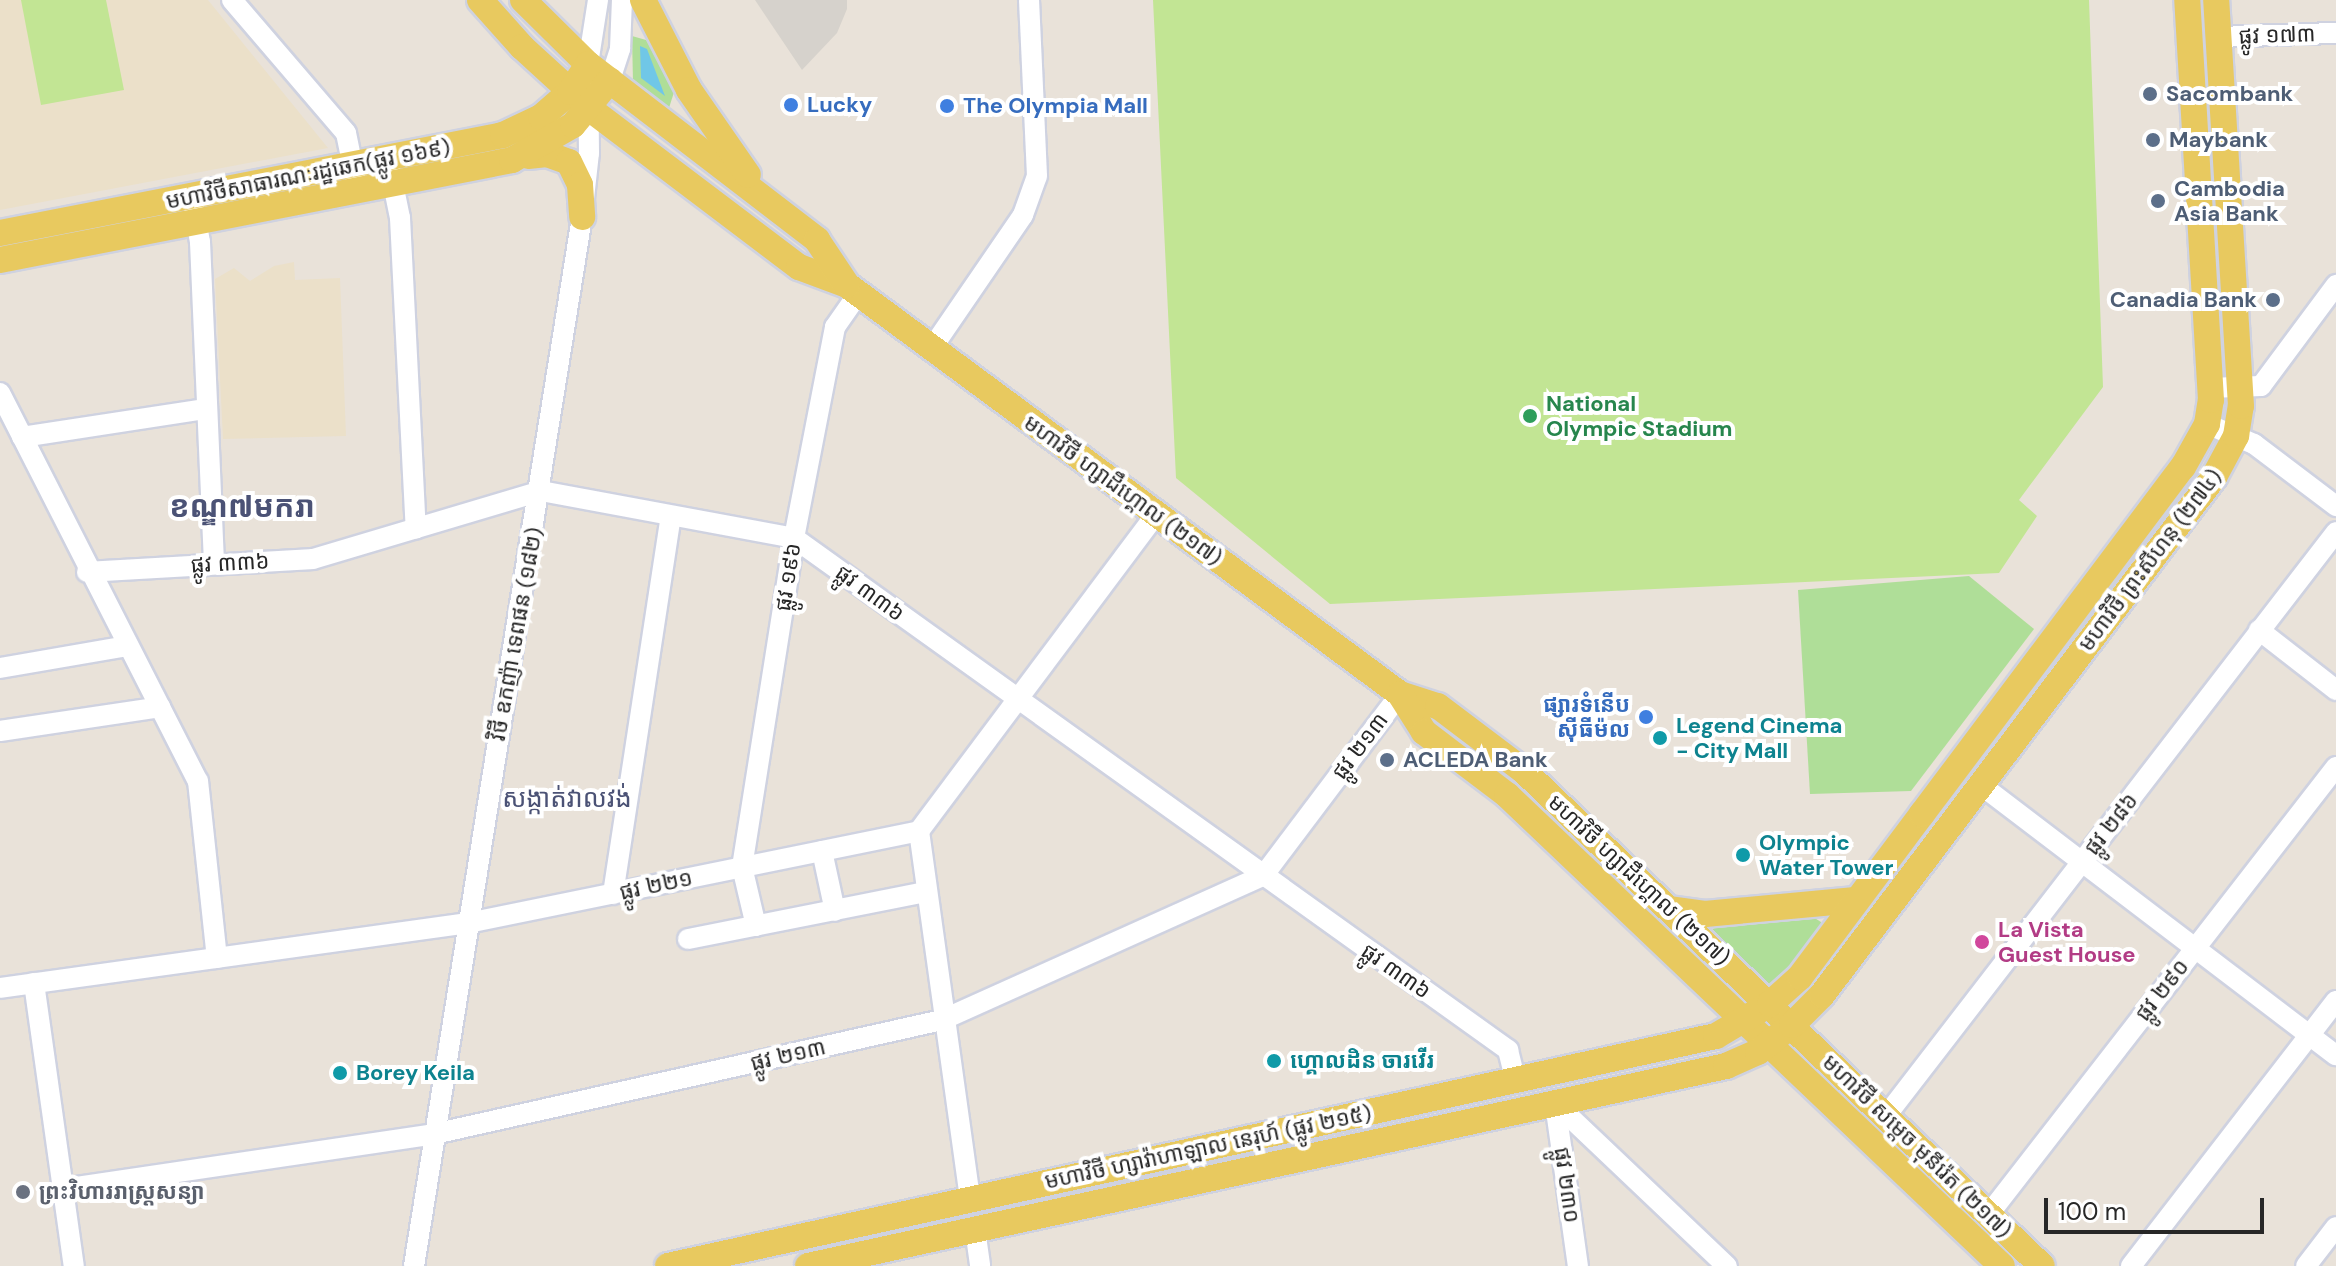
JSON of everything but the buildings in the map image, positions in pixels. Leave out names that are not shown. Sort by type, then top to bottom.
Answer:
[{"type":"main road","name":"មហាវិថី ហ្សាដឹហ្គោល (២១៧)","points":[[480,0],[590,109],[799,267],[852,290],[1400,694],[1438,706],[1524,771],[1792,1025]]},
{"type":"main road","name":"មហាវិថី ហ្សាដឹហ្គោល (២១៧)","points":[[523,0],[588,64],[817,240],[852,290]]},
{"type":"main road","points":[[643,0],[689,90],[770,203]]},
{"type":"main road","name":"មហាវិថី ព្រះសីហនុ (២៧៤)","points":[[1747,1021],[1800,977],[2183,467],[2207,424],[2210,388],[2187,0]]},
{"type":"main road","name":"មហាវិថី ព្រះសីហនុ (២៧៤)","points":[[1771,1044],[1822,995],[2214,477],[2236,436],[2240,387],[2216,0]]},
{"type":"main road","name":"មហាវិថីសាធារណៈរដ្ឋឆេក(ផ្លូវ ១៦៩)","points":[[0,233],[503,135],[541,117],[570,92],[588,64]]},
{"type":"main road","name":"មហាវិថីសាធារណៈរដ្ឋឆេក(ផ្លូវ ១៦៩)","points":[[0,260],[393,186],[512,160],[554,139],[590,109],[610,80]]},
{"type":"main road","points":[[512,160],[547,154],[569,162],[580,185],[582,217]]},
{"type":"main road","name":"មហាវិថី ហ្សាដឹហ្គោល (២១៧)","points":[[1400,694],[1424,732],[1507,795],[1771,1044]]},
{"type":"main road","points":[[1670,909],[1705,914],[1855,900]]},
{"type":"main road","name":"មហាវិថី ហ្សាវ៉ាហាឡាល នេរុហ៍ (ផ្លូវ ២១៥)","points":[[668,1266],[1716,1036],[1747,1021]]},
{"type":"main road","name":"មហាវិថី សម្តេច មុនីរ៉េត (២១៧)","points":[[1792,1025],[2042,1266]]},
{"type":"main road","name":"មហាវិថី ហ្សាវ៉ាហាឡាល នេរុហ៍ (ផ្លូវ ២១៥)","points":[[808,1266],[1726,1066],[1771,1044]]},
{"type":"main road","name":"មហាវិថី សម្តេច មុនីរ៉េត (២១៧)","points":[[1771,1044],[2002,1266]]},
{"type":"street","points":[[232,0],[346,133],[358,192]]},
{"type":"street","name":"វិថី ឧកញ៉ា ទេពផន (១៨២)","points":[[414,1266],[541,491],[582,217],[590,109],[588,64],[598,0]]},
{"type":"street","points":[[610,80],[620,49],[622,0]]},
{"type":"street","points":[[932,348],[1023,215],[1037,176],[1029,0]]},
{"type":"street","name":"ផ្លូវ ១៧៣","points":[[2219,37],[2336,33]]},
{"type":"street","points":[[388,159],[400,218],[416,529]]},
{"type":"street","points":[[191,196],[196,223],[214,563]]},
{"type":"street","points":[[2210,388],[2261,386],[2336,285]]},
{"type":"street","name":"ផ្លូវ ១៩៦","points":[[742,867],[794,538],[835,327],[852,290]]},
{"type":"street","points":[[0,393],[87,572],[198,781],[217,958]]},
{"type":"street","points":[[22,437],[206,409]]},
{"type":"street","points":[[2207,424],[2254,444],[2336,506]]},
{"type":"street","name":"ផ្លូវ ៣៣៦","points":[[87,572],[313,559],[541,491],[794,538],[1508,1050],[1515,1079]]},
{"type":"street","points":[[970,1200],[942,1020],[919,831],[1156,514]]},
{"type":"street","points":[[613,894],[671,516]]},
{"type":"street","name":"ផ្លូវ ២៨៦","points":[[1886,1116],[2336,532]]},
{"type":"street","points":[[2259,630],[2336,690]]},
{"type":"street","points":[[0,668],[128,646]]},
{"type":"street","name":"ផ្លូវ ២១៣","points":[[63,1189],[434,1134],[942,1020],[1263,876],[1400,694]]},
{"type":"street","points":[[0,731],[160,707]]},
{"type":"street","name":"ផ្លូវ ២៩០","points":[[1989,1214],[2336,767]]},
{"type":"street","points":[[1981,785],[2336,1055]]},
{"type":"street","name":"ផ្លូវ ២២១","points":[[0,988],[468,923],[919,831]]},
{"type":"street","points":[[822,851],[835,911]]},
{"type":"street","points":[[742,867],[756,926]]},
{"type":"street","points":[[688,939],[926,892]]},
{"type":"street","points":[[34,983],[74,1266]]},
{"type":"street","points":[[2131,1266],[2336,1001]]},
{"type":"street","points":[[1555,1103],[1727,1266]]},
{"type":"street","name":"ផ្លូវ ២៣០","points":[[1555,1103],[1578,1266]]},
{"type":"street","points":[[2306,1266],[2336,1227]]},
{"type":"street","points":[[975,1229],[980,1266]]},
{"type":"shaded area","points":[[0,0],[208,0],[328,148],[0,210]]},
{"type":"shaded area","points":[[755,0],[847,0],[847,9],[837,33],[802,70]]},
{"type":"shaded area","points":[[294,262],[295,280],[340,278],[346,436],[223,439],[215,279],[234,268],[250,281],[274,266]]},
{"type":"green space","points":[[21,0],[106,0],[124,90],[41,105]]},
{"type":"green space","points":[[1153,0],[2089,0],[2103,387],[2019,500],[2037,516],[1999,573],[1330,604],[1176,478]]},
{"type":"green space","points":[[632,36],[653,42],[675,89],[669,108],[646,98],[633,82]]},
{"type":"green space","points":[[1969,576],[2034,629],[1911,791],[1810,794],[1798,590]]},
{"type":"green space","points":[[1813,917],[1821,922],[1821,933],[1771,989],[1712,930],[1718,924]]},
{"type":"water","points":[[640,46],[647,49],[665,96],[641,78]]},
{"type":"place","name":"Sacombank","points":[[2150,94]]},
{"type":"place","name":"Lucky","points":[[791,105]]},
{"type":"place","name":"The Olympia Mall","points":[[947,106]]},
{"type":"place","name":"Maybank","points":[[2153,140]]},
{"type":"place","name":"Cambodia Asia Bank","points":[[2158,201]]},
{"type":"place","name":"Canadia Bank","points":[[2273,300]]},
{"type":"place","name":"National Olympic Stadium","points":[[1530,416]]},
{"type":"place","name":"ផ្សារទំនើប ស៊ីធីម៉ល","points":[[1646,717]]},
{"type":"place","name":"Legend Cinema - City Mall","points":[[1660,738]]},
{"type":"place","name":"ACLEDA Bank","points":[[1387,760]]},
{"type":"place","name":"Olympic Water Tower","points":[[1743,855]]},
{"type":"place","name":"La Vista Guest House","points":[[1982,942]]},
{"type":"place","name":"ហ្គោលដិន ចារវើរ","points":[[1274,1061]]},
{"type":"place","name":"Borey Keila","points":[[340,1073]]},
{"type":"place","name":"ព្រះវិហាររាស្ត្រសន្យា","points":[[23,1192]]},
{"type":"district","name":"ខណ្ឌ៧មករា","points":[[242,507]]},
{"type":"district","name":"សង្កាត់វាលវង់","points":[[567,799]]}]
